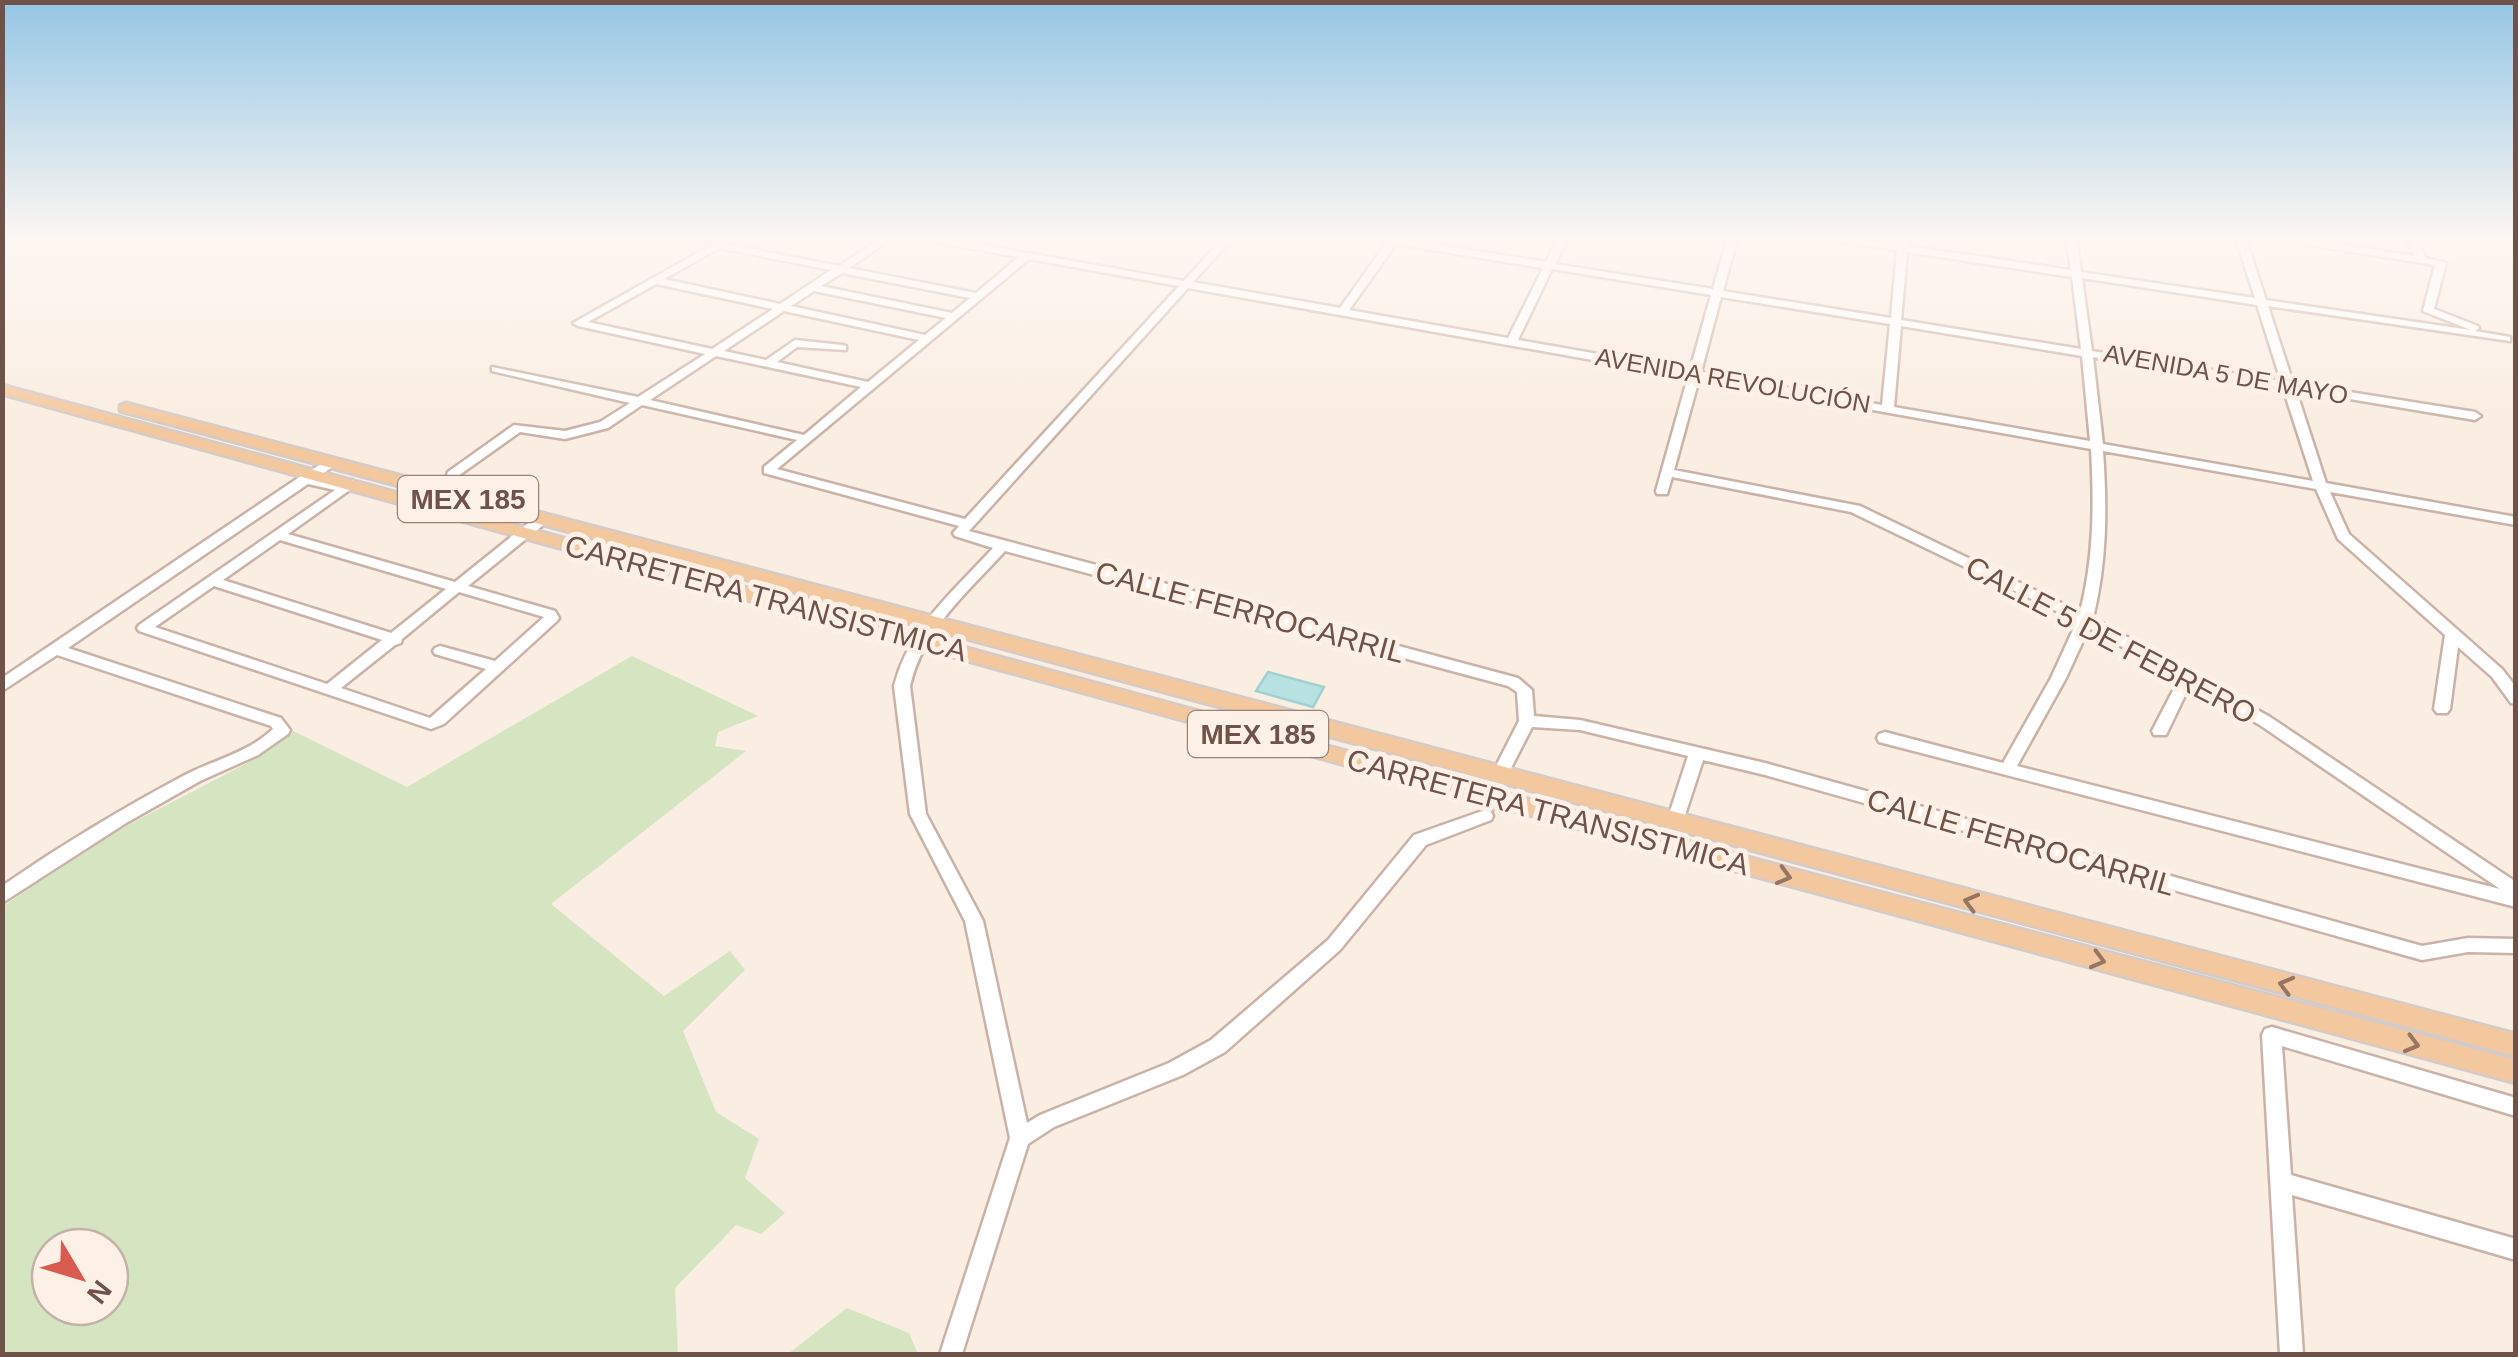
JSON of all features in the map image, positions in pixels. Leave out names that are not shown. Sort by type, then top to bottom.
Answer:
[{"type":"main road","name":"CARRETERA TRANSISTMICA","points":[[2,375],[316,472],[349,487],[534,525],[2516,1072]]},
{"type":"main road","name":"CARRETERA TRANSISTMICA","points":[[2,389],[316,472],[426,488],[789,606],[1049,656],[2516,1046]]},
{"type":"street","points":[[615,302],[578,323],[867,385]]},
{"type":"street","points":[[754,302],[926,338]]},
{"type":"street","points":[[426,488],[452,485],[452,475],[518,428],[565,435],[586,432],[644,401],[794,302]]},
{"type":"street","points":[[885,302],[952,316]]},
{"type":"street","points":[[968,302],[768,470],[968,524]]},
{"type":"street","points":[[951,1354],[1020,1138],[974,921],[918,814],[902,686],[904,666],[926,633],[1002,546],[960,534],[1168,302]]},
{"type":"street","name":"AVENIDA REVOLUCIÓN","points":[[1293,302],[2516,521]]},
{"type":"street","points":[[1344,312],[1350,302]]},
{"type":"street","points":[[1513,340],[1531,302]]},
{"type":"street","points":[[1662,491],[1670,473],[1713,302]]},
{"type":"street","name":"AVENIDA 5 DE MAYO","points":[[1778,302],[2475,416]]},
{"type":"street","points":[[1888,408],[1898,302]]},
{"type":"street","points":[[2007,770],[2086,620],[2098,567],[2095,446],[2079,302]]},
{"type":"street","points":[[2258,302],[2511,341]]},
{"type":"street","points":[[2423,327],[2430,302]]},
{"type":"street","points":[[2262,303],[2320,484],[2343,536],[2497,673],[2516,698]]},
{"type":"street","points":[[2428,311],[2511,341]]},
{"type":"street","points":[[769,363],[795,344],[842,348]]},
{"type":"street","points":[[496,368],[803,438]]},
{"type":"street","points":[[2,686],[316,472]]},
{"type":"street","name":"CALLE 5 DE FEBRERO","points":[[1670,473],[1856,509],[2086,620],[2265,721],[2516,891]]},
{"type":"street","points":[[278,536],[552,618],[431,724],[146,632],[144,628],[349,487]]},
{"type":"street","points":[[328,692],[534,525]]},
{"type":"street","name":"CALLE FERROCARRIL","points":[[1002,546],[1512,682],[1524,690],[1527,721],[1568,723],[1697,753],[2422,953],[2468,945],[2516,946]]},
{"type":"street","points":[[213,580],[396,640]]},
{"type":"street","points":[[2442,709],[2453,633]]},
{"type":"street","points":[[2,896],[53,860],[195,777],[272,741],[282,730],[276,722],[57,650]]},
{"type":"street","points":[[440,651],[497,667]]},
{"type":"street","points":[[2160,731],[2187,677]]},
{"type":"street","points":[[1503,768],[1527,721]]},
{"type":"street","points":[[1885,738],[2516,900]]},
{"type":"street","points":[[1674,824],[1697,753]]},
{"type":"street","points":[[1020,1138],[1047,1121],[1176,1069],[1218,1046],[1334,945],[1420,840],[1485,816]]},
{"type":"street","points":[[2489,872],[2516,877]]},
{"type":"street","points":[[2291,1354],[2272,1036],[2516,1106]]},
{"type":"street","points":[[2281,1182],[2516,1250]]},
{"type":"green space","points":[[632,656],[758,716],[718,732],[715,746],[746,751],[551,904],[664,996],[730,951],[745,970],[683,1031],[716,1112],[759,1139],[745,1178],[785,1213],[761,1234],[736,1225],[675,1288],[678,1354],[3,1354],[2,907],[105,837],[257,758],[283,726],[407,787]]},
{"type":"green space","points":[[847,1308],[909,1333],[918,1354],[788,1354]]},
{"type":"water","points":[[1268,672],[1324,687],[1313,707],[1256,691]]},
{"type":"tunnel","points":[[1485,816],[1503,768]]}]
